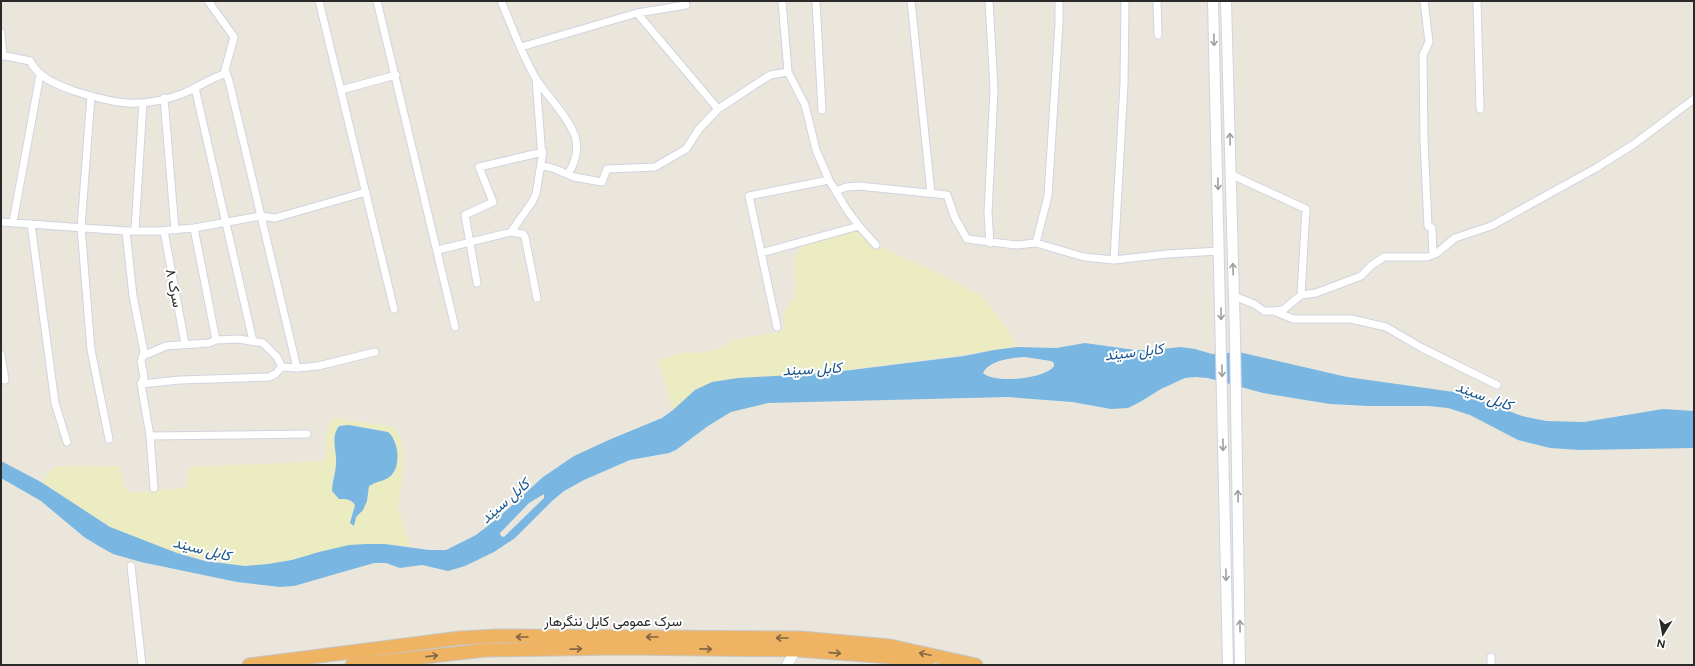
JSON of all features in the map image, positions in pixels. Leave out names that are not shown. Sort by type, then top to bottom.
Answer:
[{"type":"highway","name":"سرک عمومی کابل ننگرهار","points":[[249,665],[267,664],[460,638],[497,636],[890,646],[976,665]]},
{"type":"highway","name":"سرک عمومی کابل ننگرهار","points":[[352,665],[486,650],[799,644]]},
{"type":"highway","points":[[799,644],[891,657],[927,665]]},
{"type":"street","points":[[1,33],[2,55],[22,58],[30,61],[40,75],[68,89],[122,104],[143,103],[182,94],[212,78],[224,74],[234,37],[208,1]]},
{"type":"street","points":[[319,1],[394,309]]},
{"type":"street","points":[[377,1],[396,75],[455,326]]},
{"type":"street","points":[[501,1],[535,78],[568,122],[575,136],[577,145],[576,156],[568,174]]},
{"type":"street","points":[[782,1],[788,72],[805,105],[816,150],[829,180],[859,226],[876,245]]},
{"type":"street","points":[[816,1],[822,110]]},
{"type":"street","points":[[911,1],[931,193]]},
{"type":"street","points":[[989,1],[994,89],[988,213],[990,243]]},
{"type":"street","points":[[1036,243],[1048,196],[1059,24],[1059,1]]},
{"type":"street","points":[[1114,260],[1124,84],[1125,1]]},
{"type":"street","points":[[1157,1],[1158,36]]},
{"type":"street","points":[[1213,1],[1228,665]]},
{"type":"street","points":[[1226,1],[1235,336],[1240,665]]},
{"type":"street","points":[[1424,1],[1429,42],[1423,55],[1424,141],[1428,226],[1432,228],[1433,255]]},
{"type":"street","points":[[1477,1],[1480,109]]},
{"type":"street","points":[[521,47],[637,13],[686,5]]},
{"type":"street","points":[[637,13],[718,109]]},
{"type":"street","points":[[225,70],[229,81],[297,368]]},
{"type":"street","points":[[541,166],[574,177],[602,182],[607,169],[655,167],[686,149],[699,129],[718,109],[770,75],[788,72]]},
{"type":"street","points":[[13,222],[40,75]]},
{"type":"street","points":[[341,90],[396,75]]},
{"type":"street","points":[[511,232],[536,194],[541,166],[542,152],[535,78]]},
{"type":"street","points":[[195,88],[253,341]]},
{"type":"street","points":[[91,96],[81,228],[91,350],[110,439]]},
{"type":"street","points":[[164,98],[175,230]]},
{"type":"street","points":[[1234,296],[1254,304],[1264,310],[1283,310],[1301,295],[1316,293],[1361,276],[1372,265],[1384,257],[1421,258],[1433,255],[1455,238],[1491,226],[1596,168],[1634,144],[1694,99]]},
{"type":"street","points":[[135,230],[143,103]]},
{"type":"street","points":[[1216,115],[1229,115]]},
{"type":"street","points":[[477,283],[465,215],[493,202],[479,167],[542,152]]},
{"type":"street","points":[[1230,174],[1306,209],[1301,295]]},
{"type":"street","points":[[777,327],[749,196],[829,180]]},
{"type":"street","points":[[836,191],[846,187],[858,186],[947,195],[955,218],[967,239],[990,243],[1016,245],[1036,243],[1084,257],[1114,260],[1167,254],[1219,251]]},
{"type":"street","points":[[1,222],[81,228],[164,231],[194,228],[261,216],[275,218],[366,192]]},
{"type":"street","points":[[31,224],[55,402],[67,442]]},
{"type":"street","points":[[761,253],[859,226]]},
{"type":"street","points":[[194,228],[216,340]]},
{"type":"street","points":[[126,230],[133,296],[143,347],[143,356],[141,361],[144,377],[141,384],[150,436],[154,488]]},
{"type":"street","name":"سرک ۸","points":[[164,231],[185,344]]},
{"type":"street","points":[[438,250],[511,232],[523,234],[525,237],[537,298]]},
{"type":"street","points":[[1274,311],[1293,320],[1351,319],[1386,327],[1422,348],[1498,385]]},
{"type":"street","points":[[143,356],[166,346],[238,339],[264,343],[277,357],[282,367]]},
{"type":"street","points":[[141,384],[180,380],[269,377],[275,374],[282,367],[297,368],[318,366],[375,352]]},
{"type":"street","points":[[1,354],[5,380]]},
{"type":"street","points":[[150,436],[308,434]]},
{"type":"street","points":[[131,566],[142,665]]},
{"type":"street","points":[[787,665],[799,644]]},
{"type":"street","points":[[1491,656],[1491,665]]},
{"type":"sand","points":[[859,226],[876,245],[940,274],[983,297],[1004,324],[1017,347],[827,373],[738,378],[712,382],[695,390],[673,410],[658,360],[679,353],[696,353],[716,350],[736,339],[785,331],[784,311],[795,297],[796,281],[793,259],[806,242]]},
{"type":"sand","points":[[331,418],[394,427],[402,442],[404,463],[398,508],[411,547],[385,544],[319,552],[292,560],[268,564],[245,566],[225,564],[177,553],[110,527],[41,482],[54,467],[119,466],[123,485],[129,493],[186,488],[189,467],[325,461],[326,432]],"holes":[[[336,464],[387,479],[377,481],[369,486],[366,503],[356,517],[356,522],[351,519],[356,505],[350,500],[339,498],[332,482]]]},
{"type":"water","name":"کابل سيند","points":[[1085,343],[1135,350],[1154,350],[1180,347],[1195,349],[1212,354],[1239,352],[1347,377],[1454,392],[1522,416],[1546,421],[1584,422],[1663,409],[1694,411],[1694,448],[1580,450],[1550,448],[1518,440],[1470,415],[1448,408],[1428,406],[1368,406],[1330,404],[1263,393],[1208,378],[1195,377],[1185,378],[1161,389],[1128,408],[1111,409],[1072,402],[1008,397],[768,403],[731,412],[708,426],[676,450],[669,453],[630,460],[584,480],[564,491],[552,501],[515,538],[494,552],[465,566],[448,571],[422,565],[400,568],[386,563],[374,563],[294,586],[280,587],[237,582],[141,562],[113,554],[84,537],[41,501],[1,478],[1,461],[41,482],[110,527],[177,553],[205,561],[245,566],[268,564],[292,560],[349,545],[366,544],[385,544],[429,550],[446,550],[476,535],[498,518],[543,477],[574,456],[662,418],[695,390],[712,382],[738,378],[827,373],[964,356],[1017,347],[1056,348]],"holes":[[[1025,357],[1051,361],[1054,363],[1054,366],[1041,374],[1031,377],[1008,379],[989,376],[983,373],[996,362]],[[544,494],[544,498],[504,537],[501,536],[500,533],[529,503]]]},
{"type":"water","points":[[349,425],[388,432],[395,443],[398,457],[395,470],[391,475],[386,479],[369,486],[367,501],[363,510],[356,517],[354,526],[350,523],[355,505],[348,500],[339,499],[332,491],[336,467],[334,440],[336,431],[339,426]]}]
